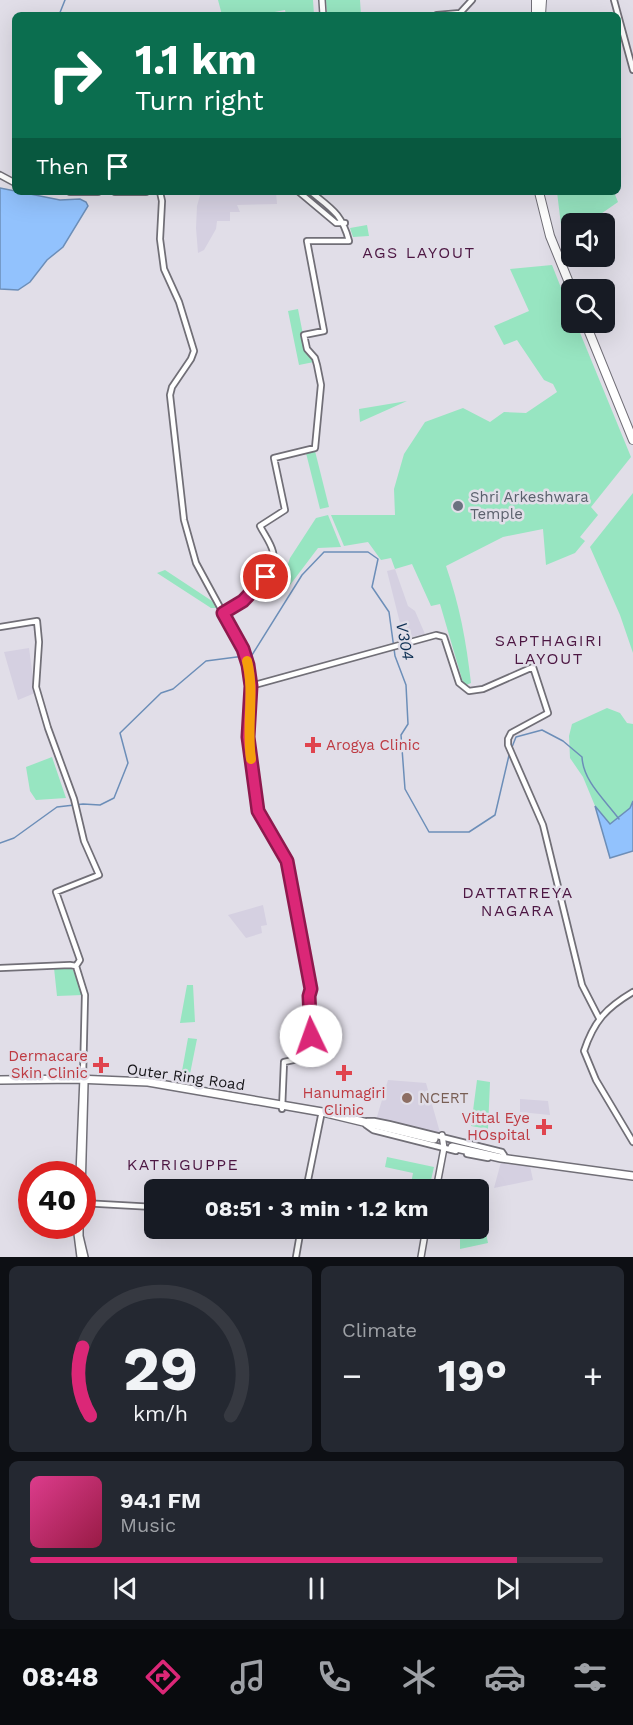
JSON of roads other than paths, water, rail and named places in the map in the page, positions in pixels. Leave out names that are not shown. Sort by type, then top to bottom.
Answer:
[{"type":"highway","points":[[540,195],[550,236],[568,279]]},
{"type":"highway","points":[[545,195],[554,235],[572,279]]},
{"type":"highway","points":[[589,333],[633,440]]},
{"type":"highway","points":[[595,333],[633,427]]},
{"type":"highway","name":"Outer Ring Road","points":[[0,1082],[84,1080],[156,1088],[282,1107],[366,1123]]},
{"type":"highway","name":"Outer Ring Road","points":[[282,1107],[366,1123]]},
{"type":"highway","points":[[366,1123],[438,1139]]},
{"type":"highway","points":[[447,1147],[631,1175]]},
{"type":"highway","points":[[502,1156],[631,1175]]},
{"type":"main road","points":[[80,1161],[84,1080]]},
{"type":"main road","points":[[83,1161],[84,1080]]},
{"type":"main road","points":[[438,1139],[447,1147],[438,1179]]},
{"type":"main road","points":[[79,1239],[80,1257]]},
{"type":"main road","points":[[81,1239],[85,1257]]},
{"type":"main road","points":[[423,1257],[426,1239]]},
{"type":"street","points":[[461,12],[472,0]]},
{"type":"street","points":[[621,26],[633,70]]},
{"type":"street","points":[[161,195],[160,239],[164,269],[180,303],[194,351],[172,387],[170,395],[183,517],[196,563],[247,661],[251,686],[248,737],[258,811],[287,861],[311,989],[309,996],[312,1056],[284,1062],[282,1107]]},
{"type":"street","points":[[303,195],[336,223],[345,223]]},
{"type":"street","points":[[223,613],[243,601],[266,577],[273,565],[273,552],[260,526],[285,510],[274,458],[315,448],[321,385],[315,358],[307,349],[304,335],[324,331],[307,240],[349,241],[345,223],[336,212],[315,195]]},
{"type":"street","points":[[0,627],[37,621],[39,642],[36,687],[48,728],[75,802],[84,841],[99,875],[56,892],[80,960],[76,966]]},
{"type":"street","points":[[251,686],[436,635],[443,636],[459,683],[469,691],[483,689],[533,667],[548,713],[512,733],[508,739],[508,745],[543,825],[582,985],[599,1018]]},
{"type":"street","points":[[0,968],[76,966]]},
{"type":"street","points":[[76,966],[85,995],[84,1080]]},
{"type":"street","points":[[633,992],[599,1018],[584,1051],[596,1080],[633,1142]]},
{"type":"street","points":[[308,1179],[321,1116]]},
{"type":"street","points":[[366,1123],[373,1130],[447,1147]]},
{"type":"street","points":[[438,1139],[502,1152],[502,1156]]},
{"type":"street","points":[[96,1204],[144,1206]]},
{"type":"street","points":[[296,1257],[299,1239]]},
{"type":"water","points":[[0,188],[12,190],[12,195],[35,195],[60,200],[80,199],[86,202],[88,206],[63,247],[47,260],[30,282],[18,290],[0,289]]},
{"type":"water","points":[[633,801],[633,851],[610,858],[595,806],[610,824],[630,808]]},
{"type":"waterway","points":[[60,12],[65,0]]},
{"type":"waterway","name":"V304","points":[[0,843],[14,838],[57,807],[100,805],[114,798],[128,763],[120,733],[161,693],[173,689],[206,661],[252,655],[302,575],[324,552],[368,552],[378,559],[372,587],[389,612],[395,656],[406,685],[408,724],[401,735],[405,789],[429,832],[469,832],[495,815],[510,751]]},
{"type":"waterway","name":"V304","points":[[512,747],[516,737],[542,730],[563,741],[582,757],[590,782],[619,819]]},
{"type":"tunnel","points":[[433,1142],[452,1147]]},
{"type":"place","name":"Shri Arkeshwara Temple","points":[[458,506]]},
{"type":"place","name":"Arogya Clinic","points":[[313,745]]},
{"type":"place","name":"Dermacare Skin Clinic","points":[[101,1065]]},
{"type":"place","name":"Hanumagiri Clinic","points":[[344,1073]]},
{"type":"place","name":"NCERT","points":[[407,1098]]},
{"type":"place","name":"Vittal Eye HOspital","points":[[544,1127]]},
{"type":"district","name":"AGS LAYOUT","points":[[419,252]]},
{"type":"district","name":"SAPTHAGIRI LAYOUT","points":[[549,649]]},
{"type":"district","name":"DATTATREYA NAGARA","points":[[518,901]]},
{"type":"district","name":"KATRIGUPPE","points":[[183,1164]]}]
